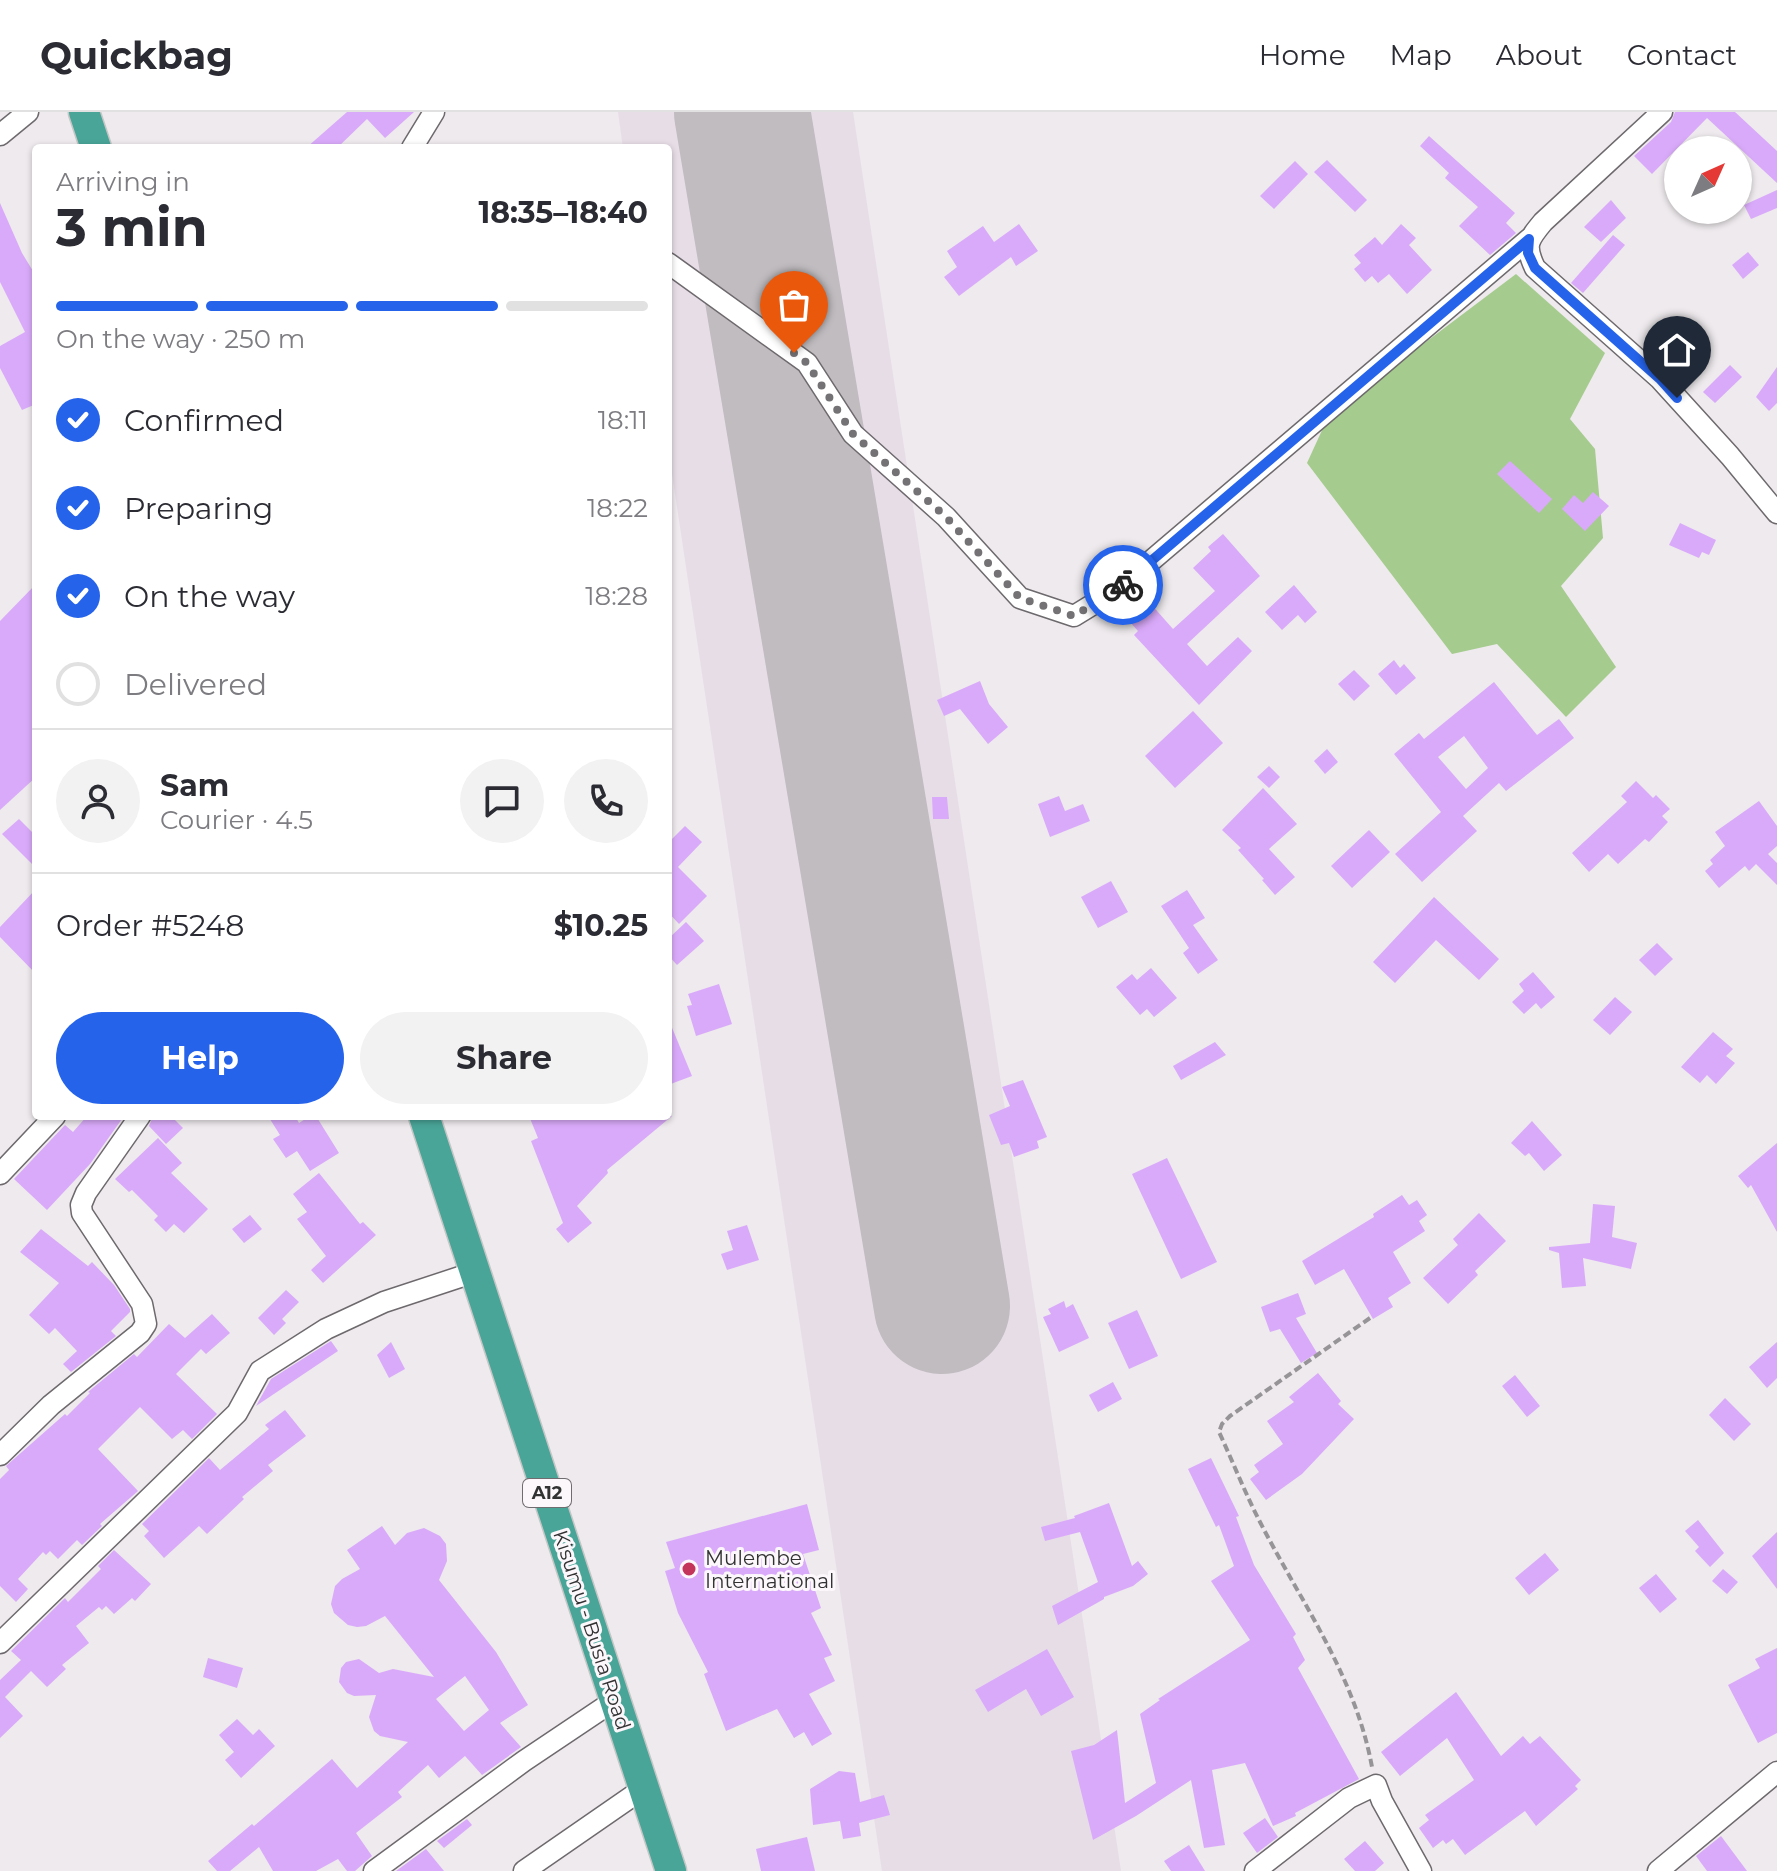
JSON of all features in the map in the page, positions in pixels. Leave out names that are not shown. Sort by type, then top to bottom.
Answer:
[{"type":"highway","points":[[84,112],[95,144]]},
{"type":"highway","name":"Kisumu - Busia Road","points":[[425,1120],[671,1871]]},
{"type":"street","points":[[0,135],[28,112]]},
{"type":"street","points":[[414,144],[434,112]]},
{"type":"street","points":[[672,266],[807,363],[853,434],[946,517],[1020,598],[1074,616],[1118,589],[1529,239],[1543,222],[1662,112]]},
{"type":"street","points":[[1529,239],[1528,253],[1535,268],[1660,379],[1777,513]]},
{"type":"street","points":[[0,1174],[51,1120]]},
{"type":"street","points":[[0,1455],[51,1405],[140,1333],[146,1324],[142,1304],[82,1213],[81,1205],[86,1193],[137,1120]]},
{"type":"street","points":[[0,1643],[237,1413],[260,1371],[337,1324],[384,1302],[475,1272]]},
{"type":"street","points":[[374,1871],[524,1761],[615,1700]]},
{"type":"street","points":[[1658,1871],[1777,1772]]},
{"type":"street","points":[[1255,1871],[1349,1798],[1376,1785],[1421,1871]]},
{"type":"street","points":[[524,1871],[644,1788]]},
{"type":"path","points":[[1370,1318],[1230,1416],[1219,1432],[1259,1520],[1346,1679],[1365,1730],[1376,1785]]},
{"type":"shaded area","points":[[618,112],[853,112],[1121,1871],[882,1871],[672,474],[672,144],[622,144]]},
{"type":"green space","points":[[1516,274],[1605,353],[1570,419],[1595,449],[1603,538],[1561,586],[1616,667],[1566,717],[1497,644],[1452,654],[1307,463],[1329,415]]},
{"type":"building","points":[[347,112],[414,112],[385,138],[367,119],[341,144],[311,144]]},
{"type":"building","points":[[1675,112],[1735,112],[1777,151],[1777,183],[1752,160],[1752,136],[1726,136],[1707,118],[1689,136],[1664,136],[1664,162],[1652,174],[1634,156],[1671,122]]},
{"type":"building","points":[[1429,136],[1515,213],[1506,223],[1516,233],[1490,255],[1459,226],[1478,207],[1445,178],[1449,173],[1420,146]]},
{"type":"building","points":[[1327,160],[1367,200],[1355,212],[1314,172]]},
{"type":"building","points":[[1295,161],[1308,174],[1274,209],[1260,196]]},
{"type":"building","points":[[1777,190],[1777,208],[1752,219],[1752,201]]},
{"type":"building","points":[[1611,200],[1626,218],[1601,242],[1584,227]]},
{"type":"building","points":[[0,203],[32,269],[32,406],[22,410],[0,368],[0,346],[25,332],[0,282]]},
{"type":"building","points":[[1019,224],[1038,251],[1016,266],[1011,257],[959,296],[944,277],[957,267],[947,251],[983,226],[994,242]]},
{"type":"building","points":[[1401,224],[1416,238],[1409,245],[1432,270],[1407,294],[1389,274],[1378,283],[1372,276],[1365,282],[1354,269],[1361,263],[1354,255],[1375,237],[1382,245]]},
{"type":"building","points":[[1613,235],[1625,245],[1583,293],[1571,283]]},
{"type":"building","points":[[1748,252],[1759,265],[1743,279],[1732,265]]},
{"type":"building","points":[[1730,365],[1742,377],[1715,403],[1703,392]]},
{"type":"building","points":[[1777,367],[1777,403],[1769,411],[1756,397]]},
{"type":"building","points":[[1510,461],[1552,499],[1539,513],[1497,474]]},
{"type":"building","points":[[1593,492],[1609,506],[1585,531],[1562,509],[1574,495],[1583,503]]},
{"type":"building","points":[[1680,523],[1716,540],[1709,555],[1702,552],[1699,558],[1669,545]]},
{"type":"building","points":[[1223,534],[1260,576],[1187,644],[1207,666],[1238,637],[1252,651],[1199,705],[1134,635],[1138,631],[1130,622],[1150,603],[1173,629],[1215,591],[1193,568],[1211,551],[1208,547]]},
{"type":"building","points":[[1294,585],[1317,612],[1305,623],[1298,615],[1282,630],[1265,612]]},
{"type":"building","points":[[32,588],[32,781],[0,810],[0,621]]},
{"type":"building","points":[[1394,660],[1400,668],[1404,664],[1416,678],[1396,695],[1378,674]]},
{"type":"building","points":[[1354,670],[1370,686],[1354,701],[1338,684]]},
{"type":"building","points":[[980,681],[989,704],[1008,727],[988,744],[960,709],[944,716],[937,700]]},
{"type":"building","points":[[1494,682],[1537,735],[1559,719],[1574,738],[1506,791],[1499,783],[1463,816],[1477,831],[1422,882],[1395,854],[1441,812],[1394,754],[1419,733],[1424,739]],"holes":[[[1464,736],[1488,768],[1466,789],[1438,757]]]},
{"type":"building","points":[[1193,711],[1223,743],[1175,788],[1145,756]]},
{"type":"building","points":[[1327,749],[1338,762],[1325,774],[1314,761]]},
{"type":"building","points":[[1269,766],[1280,777],[1269,788],[1257,777]]},
{"type":"building","points":[[1636,781],[1670,809],[1662,816],[1668,822],[1649,842],[1645,839],[1618,864],[1608,854],[1589,872],[1572,853],[1627,802],[1621,796]]},
{"type":"building","points":[[1263,788],[1297,824],[1269,849],[1295,877],[1275,895],[1238,850],[1241,848],[1222,830]]},
{"type":"building","points":[[1059,796],[1065,811],[1083,804],[1090,821],[1050,837],[1038,804]]},
{"type":"building","points":[[932,797],[947,797],[949,819],[933,819]]},
{"type":"building","points":[[1759,801],[1777,826],[1777,846],[1768,854],[1777,863],[1777,885],[1756,864],[1749,871],[1745,866],[1719,888],[1705,871],[1713,864],[1710,860],[1725,846],[1715,832]]},
{"type":"building","points":[[19,819],[32,832],[32,864],[2,834]]},
{"type":"building","points":[[685,826],[702,842],[678,867],[707,896],[679,924],[672,916],[672,839]]},
{"type":"building","points":[[1369,830],[1390,852],[1352,888],[1331,866]]},
{"type":"building","points":[[1111,881],[1128,912],[1098,928],[1081,897]]},
{"type":"building","points":[[1187,890],[1205,918],[1193,925],[1218,960],[1198,974],[1183,953],[1189,948],[1161,906]]},
{"type":"building","points":[[32,893],[32,970],[0,937],[0,927]]},
{"type":"building","points":[[1434,897],[1499,959],[1479,980],[1436,940],[1395,983],[1373,962]]},
{"type":"building","points":[[686,922],[704,941],[677,965],[672,959],[672,935]]},
{"type":"building","points":[[1657,943],[1673,959],[1655,976],[1639,960]]},
{"type":"building","points":[[1151,968],[1177,998],[1154,1017],[1147,1009],[1140,1015],[1116,987],[1132,974],[1137,980]]},
{"type":"building","points":[[1533,972],[1555,997],[1541,1009],[1536,1003],[1524,1014],[1512,1002],[1524,991],[1519,984]]},
{"type":"building","points":[[719,984],[732,1024],[696,1036],[687,1006],[692,1005],[688,994]]},
{"type":"building","points":[[1615,997],[1632,1012],[1610,1035],[1593,1020]]},
{"type":"building","points":[[672,1028],[692,1076],[672,1084]]},
{"type":"building","points":[[1713,1032],[1733,1049],[1726,1056],[1735,1063],[1716,1084],[1707,1075],[1700,1083],[1681,1067]]},
{"type":"building","points":[[1215,1042],[1226,1055],[1181,1080],[1173,1066]]},
{"type":"building","points":[[1023,1080],[1047,1137],[1037,1141],[1039,1148],[1014,1157],[1009,1143],[1001,1145],[989,1115],[1010,1106],[1002,1087]]},
{"type":"building","points":[[84,1120],[121,1120],[90,1164],[47,1210],[14,1179],[65,1125],[73,1132]]},
{"type":"building","points":[[151,1120],[175,1120],[183,1128],[166,1144],[149,1126]]},
{"type":"building","points":[[271,1120],[297,1120],[299,1123],[318,1120],[339,1153],[310,1171],[297,1151],[286,1158],[273,1139],[280,1135]]},
{"type":"building","points":[[531,1120],[667,1120],[607,1170],[608,1173],[577,1206],[592,1223],[568,1243],[556,1229],[563,1223],[531,1141],[538,1138]]},
{"type":"building","points":[[1532,1121],[1562,1155],[1544,1171],[1529,1153],[1525,1156],[1511,1143]]},
{"type":"building","points":[[158,1138],[182,1163],[171,1173],[208,1209],[184,1233],[174,1224],[166,1232],[154,1220],[158,1216],[132,1190],[129,1192],[115,1179]]},
{"type":"building","points":[[1777,1143],[1777,1232],[1751,1185],[1748,1188],[1738,1176]]},
{"type":"building","points":[[1167,1158],[1217,1262],[1181,1279],[1132,1174]]},
{"type":"building","points":[[319,1173],[360,1224],[363,1222],[376,1235],[323,1283],[311,1270],[326,1256],[297,1219],[307,1212],[293,1194]]},
{"type":"building","points":[[1402,1195],[1409,1205],[1417,1200],[1427,1215],[1419,1221],[1425,1231],[1393,1252],[1411,1283],[1388,1298],[1393,1307],[1373,1319],[1344,1269],[1315,1285],[1302,1261],[1374,1217],[1373,1214]]},
{"type":"building","points":[[1593,1204],[1615,1206],[1612,1237],[1637,1243],[1631,1269],[1583,1258],[1586,1286],[1562,1288],[1559,1253],[1549,1250],[1549,1247],[1590,1243]]},
{"type":"building","points":[[1479,1213],[1506,1241],[1475,1271],[1478,1275],[1448,1304],[1423,1278],[1458,1245],[1453,1239]]},
{"type":"building","points":[[250,1215],[262,1229],[244,1243],[232,1229]]},
{"type":"building","points":[[747,1225],[759,1260],[727,1270],[721,1254],[733,1250],[727,1231]]},
{"type":"building","points":[[41,1229],[88,1266],[92,1262],[114,1285],[130,1309],[111,1331],[116,1336],[71,1372],[63,1364],[77,1351],[55,1328],[49,1334],[29,1315],[59,1283],[20,1252]]},
{"type":"building","points":[[286,1290],[299,1302],[282,1319],[286,1323],[274,1335],[258,1318]]},
{"type":"building","points":[[1298,1293],[1306,1314],[1296,1318],[1317,1353],[1301,1363],[1280,1329],[1270,1332],[1261,1307]]},
{"type":"building","points":[[1064,1301],[1066,1308],[1073,1304],[1089,1338],[1059,1352],[1043,1317],[1051,1314],[1048,1309]]},
{"type":"building","points":[[1137,1310],[1158,1356],[1129,1369],[1108,1323]]},
{"type":"building","points":[[212,1314],[230,1333],[206,1354],[201,1349],[176,1374],[217,1414],[192,1439],[183,1430],[172,1439],[140,1407],[98,1449],[138,1491],[100,1524],[102,1526],[82,1545],[77,1540],[58,1559],[50,1551],[46,1555],[43,1552],[18,1579],[28,1589],[16,1602],[0,1586],[0,1479],[9,1470],[6,1466],[65,1414],[67,1416],[88,1392],[134,1354],[137,1357],[169,1324],[185,1338]]},
{"type":"building","points":[[331,1341],[338,1351],[256,1406],[271,1379]]},
{"type":"building","points":[[391,1342],[405,1369],[389,1378],[377,1355]]},
{"type":"building","points":[[1777,1342],[1777,1378],[1767,1388],[1749,1367]]},
{"type":"building","points":[[1318,1373],[1341,1401],[1338,1404],[1354,1419],[1302,1474],[1266,1500],[1250,1479],[1259,1472],[1254,1465],[1283,1444],[1267,1421],[1294,1402],[1289,1397]]},
{"type":"building","points":[[1515,1375],[1540,1406],[1527,1417],[1502,1386]]},
{"type":"building","points":[[1113,1382],[1122,1399],[1098,1412],[1089,1395]]},
{"type":"building","points":[[1725,1398],[1751,1424],[1734,1441],[1709,1415]]},
{"type":"building","points":[[285,1410],[306,1436],[268,1465],[273,1471],[242,1497],[244,1499],[207,1534],[199,1526],[164,1558],[144,1536],[149,1531],[142,1524],[209,1458],[220,1470],[269,1429],[265,1425]]},
{"type":"building","points":[[1211,1458],[1239,1516],[1236,1517],[1254,1565],[1296,1634],[1293,1637],[1305,1660],[1298,1668],[1359,1779],[1273,1826],[1245,1763],[1212,1770],[1225,1845],[1204,1848],[1191,1780],[1093,1840],[1071,1751],[1094,1745],[1117,1730],[1125,1803],[1156,1783],[1140,1714],[1250,1640],[1211,1581],[1234,1566],[1219,1525],[1216,1527],[1188,1469]]},
{"type":"building","points":[[1109,1503],[1132,1566],[1138,1561],[1148,1574],[1133,1586],[1104,1597],[1058,1625],[1052,1606],[1098,1582],[1080,1532],[1045,1541],[1041,1527],[1075,1518]]},
{"type":"building","points":[[807,1504],[819,1550],[803,1554],[821,1608],[811,1613],[832,1655],[824,1658],[835,1681],[809,1694],[832,1734],[812,1746],[804,1732],[794,1738],[777,1709],[726,1731],[704,1674],[708,1672],[678,1613],[665,1571],[675,1568],[666,1542]]},
{"type":"building","points":[[1698,1520],[1724,1553],[1710,1567],[1695,1551],[1699,1547],[1685,1531]]},
{"type":"building","points":[[382,1526],[395,1545],[407,1533],[424,1528],[440,1536],[446,1544],[447,1561],[439,1580],[496,1652],[528,1705],[500,1723],[521,1747],[482,1775],[465,1756],[439,1778],[428,1765],[398,1792],[402,1797],[356,1833],[372,1856],[355,1871],[347,1871],[338,1859],[316,1871],[273,1871],[259,1847],[230,1871],[217,1871],[208,1861],[332,1759],[357,1788],[408,1742],[380,1736],[374,1731],[369,1717],[376,1695],[354,1696],[347,1693],[339,1682],[341,1668],[346,1662],[359,1659],[379,1673],[393,1669],[434,1677],[385,1616],[357,1627],[348,1625],[334,1613],[331,1604],[335,1586],[360,1569],[347,1550]],"holes":[[[465,1676],[489,1710],[464,1731],[436,1699]]]},
{"type":"building","points":[[1777,1532],[1777,1589],[1752,1556]]},
{"type":"building","points":[[114,1550],[151,1584],[135,1601],[132,1598],[114,1614],[106,1606],[102,1610],[99,1607],[76,1626],[89,1643],[62,1665],[66,1669],[47,1687],[31,1671],[5,1697],[23,1716],[0,1738],[0,1680],[21,1660],[11,1651],[65,1598],[68,1602],[101,1569],[98,1566]]},
{"type":"building","points":[[1545,1553],[1559,1570],[1529,1595],[1515,1578]]},
{"type":"building","points":[[1723,1569],[1738,1582],[1727,1594],[1712,1581]]},
{"type":"building","points":[[1656,1574],[1677,1599],[1660,1613],[1639,1588]]},
{"type":"building","points":[[1777,1648],[1777,1733],[1758,1743],[1728,1685],[1760,1668],[1755,1659]]},
{"type":"building","points":[[1047,1649],[1074,1697],[1041,1716],[1026,1689],[988,1712],[975,1690]]},
{"type":"building","points":[[208,1658],[243,1668],[237,1688],[203,1677]]},
{"type":"building","points":[[1456,1692],[1501,1756],[1523,1736],[1530,1744],[1540,1736],[1581,1780],[1575,1786],[1578,1789],[1536,1826],[1525,1811],[1465,1855],[1453,1839],[1446,1844],[1443,1840],[1433,1848],[1419,1828],[1429,1820],[1425,1815],[1474,1780],[1447,1738],[1400,1776],[1381,1752]]},
{"type":"building","points":[[237,1719],[253,1735],[259,1729],[275,1746],[241,1778],[225,1760],[234,1752],[219,1735]]},
{"type":"building","points":[[839,1771],[855,1773],[860,1802],[884,1795],[890,1815],[859,1823],[861,1836],[843,1839],[840,1821],[813,1825],[810,1789]]},
{"type":"building","points":[[1265,1818],[1278,1837],[1257,1853],[1243,1833]]},
{"type":"building","points":[[467,1819],[472,1825],[444,1848],[437,1841]]},
{"type":"building","points":[[1721,1836],[1747,1871],[1707,1871],[1696,1856]]},
{"type":"building","points":[[807,1837],[815,1871],[761,1871],[756,1849]]},
{"type":"building","points":[[1365,1841],[1384,1863],[1375,1871],[1355,1871],[1344,1859]]},
{"type":"building","points":[[1189,1845],[1205,1871],[1171,1871],[1164,1861]]},
{"type":"building","points":[[426,1849],[444,1871],[396,1871]]},
{"type":"runway","points":[[742,112],[942,1306]]},
{"type":"way so far","points":[[794,353],[807,363],[853,434],[946,517],[1020,598],[1074,616],[1123,585]]},
{"type":"place","name":"Mulembe International","points":[[689,1569]]},
{"type":"route","points":[[1123,585],[1529,239],[1528,253],[1535,268],[1660,379],[1677,398]]}]
